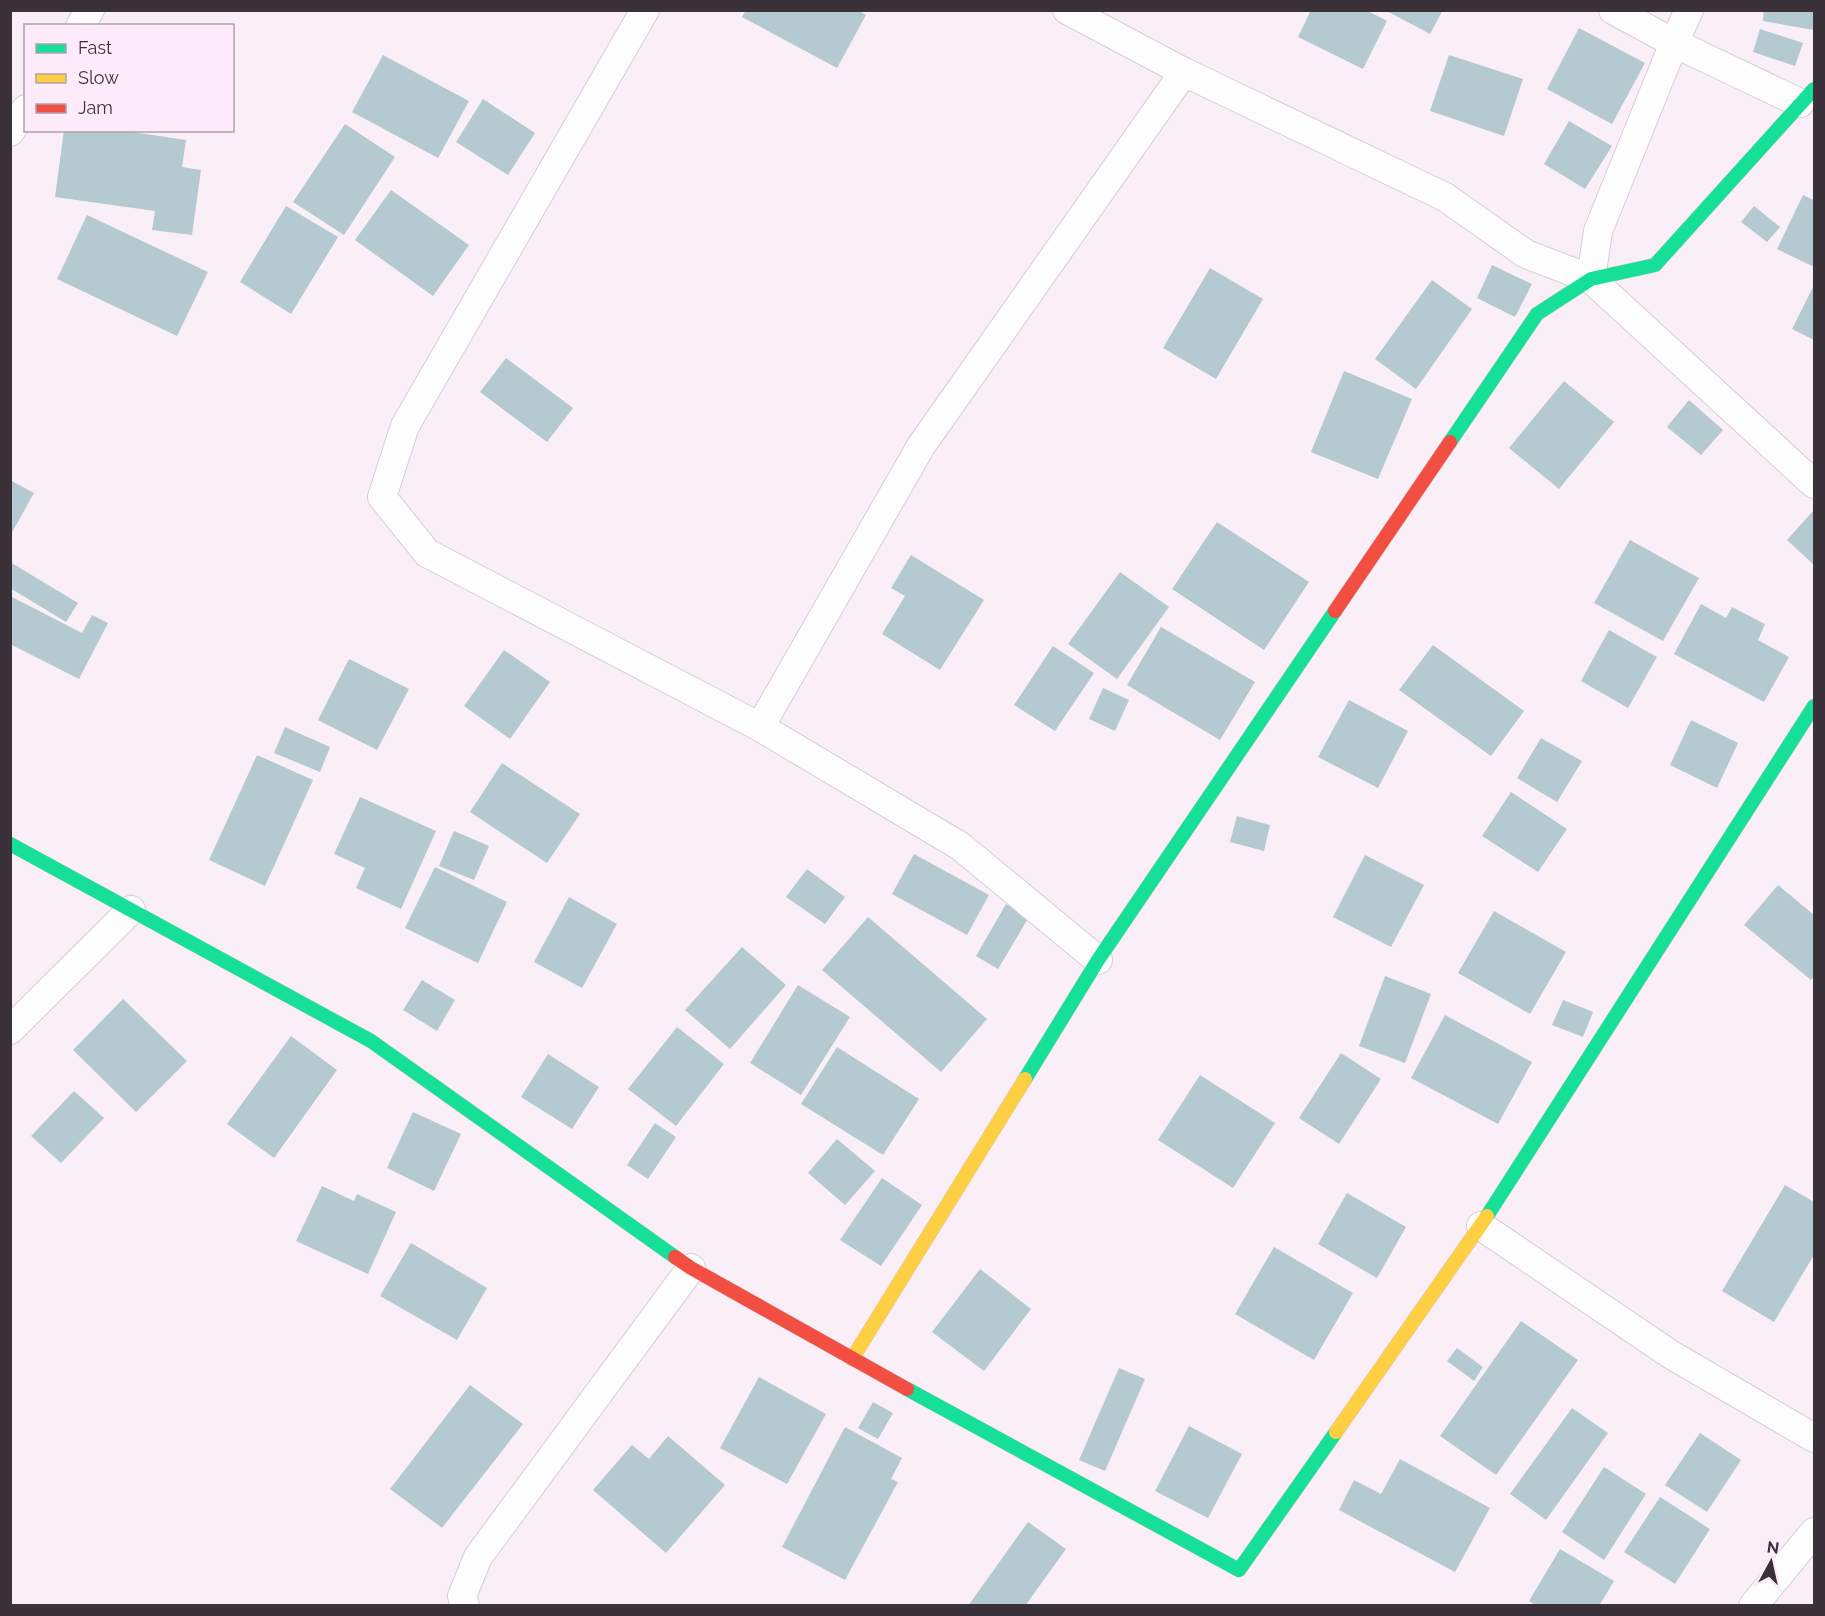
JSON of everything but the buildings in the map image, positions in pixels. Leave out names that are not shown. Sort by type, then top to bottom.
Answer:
[{"type":"street","points":[[81,24],[90,10]]},
{"type":"street","points":[[645,10],[405,426],[382,497],[427,553],[760,727],[960,846],[1098,960]]},
{"type":"street","points":[[1067,10],[1184,72],[1445,197],[1526,254],[1591,279],[1815,484]]},
{"type":"street","points":[[852,1359],[1098,960],[1537,314],[1591,279],[1656,266],[1807,96],[1674,43],[1613,10]]},
{"type":"street","points":[[1591,279],[1598,231],[1689,10]]},
{"type":"street","points":[[760,727],[921,446],[1184,72]]},
{"type":"street","points":[[10,132],[24,112]]},
{"type":"street","points":[[10,844],[372,1041],[691,1268],[852,1359],[1239,1570],[1481,1226],[1815,706]]},
{"type":"street","points":[[10,1030],[131,910]]},
{"type":"street","points":[[1481,1226],[1670,1354],[1815,1438]]},
{"type":"street","points":[[465,1605],[462,1596],[478,1557],[691,1268]]},
{"type":"street","points":[[1753,1605],[1815,1532]]},
{"type":"traffic: fast","points":[[1450,442],[1537,314],[1591,279],[1655,265],[1814,89]]},
{"type":"traffic: fast","points":[[1025,1079],[1098,960],[1335,611]]},
{"type":"traffic: fast","points":[[1487,1216],[1814,706]]},
{"type":"traffic: fast","points":[[10,844],[371,1041],[675,1257]]},
{"type":"traffic: fast","points":[[907,1389],[1239,1570],[1336,1432]]},
{"type":"traffic: slow","points":[[852,1359],[1025,1079]]},
{"type":"traffic: slow","points":[[1336,1432],[1487,1216]]},
{"type":"traffic: jam","points":[[1335,611],[1450,442]]},
{"type":"traffic: jam","points":[[675,1257],[907,1389]]}]
